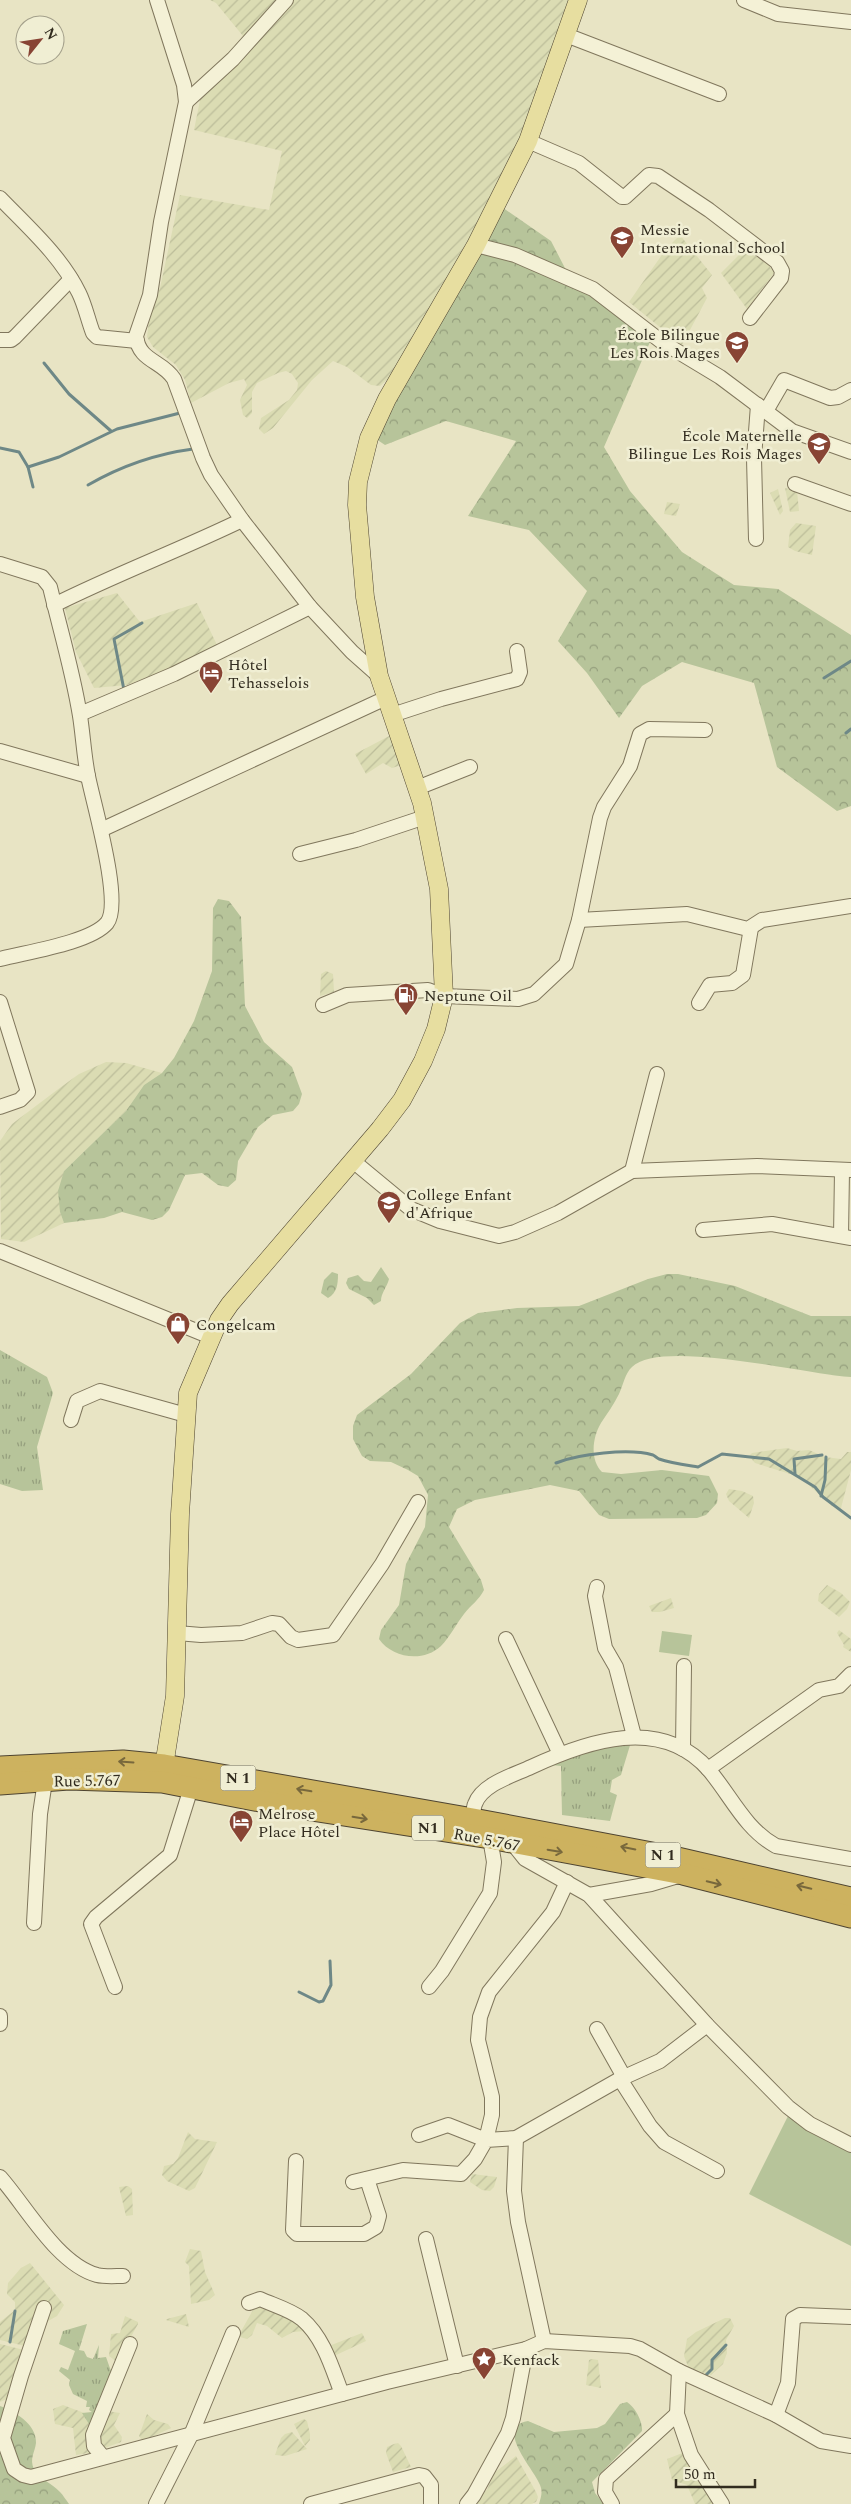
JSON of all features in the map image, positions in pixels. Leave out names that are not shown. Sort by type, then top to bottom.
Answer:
[{"type":"highway","name":"N 1","points":[[0,1767],[123,1761],[163,1774],[473,1819],[673,1857],[851,1898]]},
{"type":"highway","name":"Rue 5.767","points":[[0,1784],[163,1774],[191,1788],[286,1806],[490,1838],[513,1844],[682,1874],[851,1917]]},
{"type":"main road","points":[[163,1774],[175,1696],[180,1514],[188,1393],[211,1336],[230,1304],[353,1161],[402,1100],[423,1061],[436,1029],[444,996],[439,890],[417,788],[379,676],[365,597],[357,505],[358,482],[366,446],[387,399],[476,245],[528,141],[578,0]]},
{"type":"street","points":[[157,0],[184,85],[186,102],[161,222],[150,295],[136,336],[137,341],[141,353],[167,370],[174,379],[206,467],[242,520],[310,607],[352,652],[379,676]]},
{"type":"street","points":[[186,102],[233,59],[286,0]]},
{"type":"street","points":[[744,0],[778,14],[851,22]]},
{"type":"street","points":[[566,34],[719,94]]},
{"type":"street","points":[[528,141],[579,163],[622,197],[629,194],[649,175],[658,176],[709,210],[777,262],[782,271],[781,278],[750,318]]},
{"type":"street","points":[[0,198],[46,246],[71,279],[80,295],[96,337],[137,341]]},
{"type":"street","points":[[476,245],[516,255],[593,290],[662,342],[720,377],[800,435],[851,452]]},
{"type":"street","points":[[0,340],[4,342],[15,337],[71,279]]},
{"type":"street","points":[[756,539],[754,458],[762,408],[784,380],[830,398],[843,395],[851,390]]},
{"type":"street","points":[[795,484],[851,504]]},
{"type":"street","points":[[54,604],[113,576],[185,548],[242,520]]},
{"type":"street","points":[[0,564],[44,579],[50,587],[80,714],[88,776],[103,829],[112,909],[107,923],[94,932],[69,942],[0,959]]},
{"type":"street","points":[[80,714],[174,674],[310,607]]},
{"type":"street","points":[[392,715],[517,678],[520,672],[517,651]]},
{"type":"street","points":[[103,829],[386,698]]},
{"type":"street","points":[[323,1005],[338,998],[357,994],[428,990],[444,996],[518,999],[534,994],[563,969],[579,920],[600,818],[604,807],[630,766],[640,734],[649,728],[705,730]]},
{"type":"street","points":[[0,751],[88,776]]},
{"type":"street","points":[[417,788],[470,767]]},
{"type":"street","points":[[300,854],[356,840],[424,817]]},
{"type":"street","points":[[698,1003],[710,985],[732,983],[743,975],[751,928],[762,920],[851,906]]},
{"type":"street","points":[[579,920],[687,914],[751,928]]},
{"type":"street","points":[[0,1002],[28,1092],[20,1100],[0,1107]]},
{"type":"street","points":[[632,1171],[657,1074]]},
{"type":"street","points":[[353,1161],[411,1209],[440,1221],[499,1236],[515,1232],[558,1213],[632,1171],[757,1166],[847,1170],[846,1237],[772,1224],[703,1230]]},
{"type":"street","points":[[0,1251],[211,1336]]},
{"type":"street","points":[[71,1420],[77,1401],[100,1391],[186,1415]]},
{"type":"street","points":[[176,1633],[201,1635],[242,1632],[272,1622],[279,1624],[291,1637],[298,1640],[333,1635],[382,1564],[418,1502]]},
{"type":"street","points":[[597,1587],[595,1596],[606,1648],[616,1667],[634,1736]]},
{"type":"street","points":[[506,1639],[560,1754]]},
{"type":"street","points":[[683,1749],[684,1666]]},
{"type":"street","points":[[708,1769],[819,1690],[839,1686],[851,1674]]},
{"type":"street","points":[[473,1819],[475,1803],[482,1793],[492,1786],[560,1754],[634,1736],[667,1741],[683,1749],[708,1769],[752,1829],[776,1846],[851,1859]]},
{"type":"street","points":[[34,1923],[40,1814],[45,1781]]},
{"type":"street","points":[[115,1987],[91,1924],[96,1917],[170,1855],[191,1788]]},
{"type":"street","points":[[429,1987],[442,1971],[490,1893],[494,1862],[490,1838]]},
{"type":"street","points":[[513,1844],[525,1859],[589,1895],[706,2025],[799,2116],[851,2146]]},
{"type":"street","points":[[589,1895],[658,1882],[682,1874]]},
{"type":"street","points":[[353,2182],[403,2170],[460,2174],[475,2159],[486,2140],[492,2115],[492,2097],[478,2040],[480,2017],[489,1992],[553,1912],[567,1882]]},
{"type":"street","points":[[0,2016],[0,2024]]},
{"type":"street","points":[[419,2135],[448,2125],[486,2140],[516,2138],[622,2078],[660,2061],[706,2025]]},
{"type":"street","points":[[597,2029],[622,2078],[650,2126],[664,2142],[716,2171]]},
{"type":"street","points":[[516,2138],[514,2191],[518,2222],[544,2341]]},
{"type":"street","points":[[296,2161],[294,2230],[296,2234],[364,2234],[376,2227],[379,2216],[367,2179]]},
{"type":"street","points":[[0,2177],[43,2234],[77,2265],[97,2275],[124,2276]]},
{"type":"street","points":[[426,2239],[457,2366]]},
{"type":"street","points":[[249,2303],[260,2299],[301,2319],[316,2334],[328,2356],[342,2394]]},
{"type":"street","points":[[44,2308],[3,2438],[14,2469],[23,2475],[32,2477],[342,2394],[526,2350],[544,2341],[630,2346],[640,2349],[679,2371],[776,2415],[821,2440],[851,2446]]},
{"type":"street","points":[[776,2415],[788,2383],[793,2319],[800,2315],[851,2317]]},
{"type":"street","points":[[156,2504],[191,2435],[233,2333]]},
{"type":"street","points":[[102,2457],[94,2446],[92,2435],[130,2344]]},
{"type":"street","points":[[467,2504],[474,2495],[508,2433],[513,2418],[526,2350]]},
{"type":"street","points":[[679,2371],[676,2414],[691,2455],[722,2504]]},
{"type":"street","points":[[612,2504],[605,2492],[606,2478],[676,2414]]},
{"type":"street","points":[[311,2504],[419,2475],[424,2476],[431,2484],[431,2504]]},
{"type":"green space","points":[[210,0],[570,0],[522,140],[452,272],[388,379],[380,386],[371,385],[347,367],[333,361],[312,380],[273,428],[264,434],[259,429],[261,418],[289,400],[297,390],[298,383],[292,374],[286,371],[278,373],[257,383],[252,392],[252,413],[247,418],[243,415],[240,400],[247,385],[244,379],[229,383],[191,403],[185,380],[176,365],[153,347],[147,337],[149,320],[160,288],[180,195],[269,210],[282,151],[194,130],[201,95],[252,47],[216,3]]},
{"type":"green space","points":[[493,201],[551,241],[567,272],[650,342],[604,447],[630,491],[682,552],[734,585],[778,589],[851,635],[851,806],[837,811],[777,767],[754,683],[682,662],[642,686],[619,718],[587,673],[558,641],[587,591],[529,530],[468,516],[516,441],[446,421],[385,445],[379,441],[377,434],[397,388],[388,379],[404,355],[420,322],[436,300]]},
{"type":"green space","points":[[680,235],[712,275],[702,288],[707,298],[682,345],[629,302],[666,249]]},
{"type":"green space","points":[[745,249],[768,264],[774,273],[747,309],[721,273]]},
{"type":"green space","points":[[785,488],[797,491],[799,511],[790,512]]},
{"type":"green space","points":[[778,489],[783,511],[780,515],[770,493]]},
{"type":"green space","points":[[667,502],[680,504],[676,516],[664,514]]},
{"type":"green space","points":[[796,523],[816,526],[812,555],[795,551],[788,547],[790,530]]},
{"type":"green space","points":[[117,593],[140,622],[197,603],[217,645],[171,668],[127,685],[94,688],[76,652],[65,608]]},
{"type":"green space","points":[[391,735],[401,765],[392,768],[383,763],[366,774],[355,754]]},
{"type":"green space","points":[[218,899],[229,901],[241,917],[245,1006],[264,1042],[292,1067],[302,1094],[299,1104],[293,1111],[273,1115],[258,1127],[238,1161],[236,1180],[228,1187],[218,1185],[202,1173],[185,1175],[169,1210],[162,1217],[152,1220],[122,1212],[104,1218],[64,1223],[60,1212],[58,1191],[64,1171],[126,1111],[144,1085],[162,1073],[174,1058],[194,1021],[212,971],[213,908]]},
{"type":"green space","points":[[326,971],[333,974],[334,992],[320,996],[321,974]]},
{"type":"green space","points":[[106,1062],[126,1063],[162,1073],[144,1085],[126,1111],[64,1171],[60,1212],[64,1223],[24,1242],[1,1239],[0,1141],[12,1124],[57,1090],[79,1074]]},
{"type":"green space","points":[[381,1267],[389,1279],[381,1301],[374,1305],[367,1298],[349,1289],[346,1283],[348,1278],[358,1275],[364,1281],[371,1282]]},
{"type":"green space","points":[[332,1272],[338,1274],[337,1285],[333,1294],[328,1298],[321,1293],[324,1280]]},
{"type":"green space","points":[[667,1274],[678,1274],[735,1286],[811,1316],[851,1316],[851,1377],[703,1357],[672,1356],[648,1359],[632,1367],[613,1405],[598,1429],[594,1442],[594,1455],[598,1467],[602,1472],[621,1474],[662,1470],[709,1476],[718,1494],[717,1503],[706,1515],[697,1518],[609,1519],[599,1515],[579,1491],[550,1485],[475,1500],[457,1509],[449,1527],[481,1580],[484,1590],[482,1594],[464,1614],[441,1646],[434,1651],[426,1655],[408,1656],[400,1654],[385,1645],[379,1639],[381,1630],[399,1605],[406,1564],[425,1527],[428,1495],[418,1476],[408,1470],[391,1462],[370,1461],[362,1456],[353,1439],[353,1426],[357,1415],[411,1374],[460,1323],[478,1313],[517,1308],[579,1306],[648,1279]]},
{"type":"green space","points":[[0,1350],[47,1377],[53,1393],[37,1447],[43,1490],[22,1491],[0,1484]]},
{"type":"green space","points":[[787,1448],[797,1451],[809,1450],[825,1457],[841,1459],[847,1452],[851,1452],[851,1470],[841,1508],[832,1506],[800,1477],[755,1463],[749,1456],[752,1453]]},
{"type":"green space","points":[[729,1489],[742,1491],[753,1496],[754,1503],[749,1518],[729,1501],[726,1494]]},
{"type":"green space","points":[[827,1585],[841,1593],[850,1602],[847,1609],[839,1617],[818,1601],[819,1594]]},
{"type":"green space","points":[[671,1598],[674,1608],[652,1612],[649,1606]]},
{"type":"green space","points":[[839,1630],[851,1639],[851,1652],[843,1647],[844,1645],[837,1633]]},
{"type":"green space","points":[[662,1631],[692,1635],[689,1656],[659,1652]]},
{"type":"green space","points":[[631,1742],[621,1775],[612,1780],[610,1792],[617,1795],[610,1821],[562,1815],[561,1766],[551,1765],[570,1747]]},
{"type":"green space","points":[[788,2116],[851,2149],[851,2246],[749,2194]]},
{"type":"green space","points":[[188,2132],[195,2139],[217,2142],[195,2188],[189,2191],[167,2181],[162,2175],[164,2166],[173,2164],[178,2158]]},
{"type":"green space","points":[[472,2174],[497,2177],[494,2187],[490,2191],[482,2190],[470,2182]]},
{"type":"green space","points":[[128,2186],[132,2189],[133,2215],[126,2216],[119,2187]]},
{"type":"green space","points":[[190,2249],[201,2251],[205,2272],[215,2295],[209,2300],[191,2304],[189,2266],[185,2262]]},
{"type":"green space","points":[[30,2263],[64,2305],[57,2316],[48,2321],[44,2329],[25,2346],[0,2340],[0,2322],[15,2310],[15,2302],[7,2294],[8,2283],[21,2268]]},
{"type":"green space","points":[[275,2299],[305,2331],[293,2332],[282,2338],[267,2326],[257,2323],[252,2335],[247,2339],[240,2337],[239,2335],[254,2308]]},
{"type":"green space","points":[[186,2314],[189,2327],[166,2320],[167,2319]]},
{"type":"green space","points":[[125,2316],[138,2322],[138,2324],[117,2362],[109,2356],[111,2334],[120,2333]]},
{"type":"green space","points":[[725,2318],[730,2318],[734,2326],[726,2340],[727,2353],[723,2364],[711,2375],[689,2369],[684,2356],[687,2339],[696,2332]]},
{"type":"green space","points":[[87,2324],[79,2350],[84,2351],[87,2357],[93,2359],[99,2345],[98,2358],[106,2357],[112,2374],[94,2432],[82,2413],[92,2412],[89,2410],[90,2407],[86,2407],[87,2401],[73,2394],[69,2385],[70,2380],[59,2371],[61,2367],[68,2370],[75,2351],[59,2344],[63,2331]]},
{"type":"green space","points":[[362,2333],[366,2341],[334,2356],[329,2346]]},
{"type":"green space","points":[[0,2344],[28,2351],[16,2367],[14,2396],[0,2402]]},
{"type":"green space","points":[[589,2360],[598,2360],[601,2388],[586,2385]]},
{"type":"green space","points":[[627,2402],[638,2415],[642,2431],[592,2482],[595,2493],[604,2504],[539,2504],[542,2492],[540,2485],[515,2440],[514,2431],[518,2425],[528,2421],[554,2432],[597,2428],[605,2424],[620,2404]]},
{"type":"green space","points":[[63,2405],[92,2416],[107,2411],[120,2413],[114,2425],[122,2437],[121,2442],[94,2452],[76,2455],[73,2428],[55,2424],[53,2409]]},
{"type":"green space","points":[[0,2406],[12,2411],[29,2424],[33,2430],[36,2443],[32,2459],[34,2469],[60,2492],[69,2504],[0,2504]]},
{"type":"green space","points":[[147,2414],[154,2420],[168,2424],[171,2428],[143,2441],[139,2436]]},
{"type":"green space","points":[[304,2419],[307,2421],[310,2434],[310,2440],[305,2446],[294,2424]]},
{"type":"green space","points":[[292,2432],[307,2449],[285,2456],[275,2455],[281,2438],[285,2434]]},
{"type":"green space","points":[[398,2443],[401,2446],[411,2467],[393,2472],[386,2453],[387,2447]]},
{"type":"green space","points":[[685,2452],[717,2504],[695,2504],[687,2485],[672,2480],[667,2459]]},
{"type":"green space","points":[[516,2456],[536,2492],[538,2497],[536,2502],[531,2504],[469,2504],[473,2498],[487,2490],[494,2473]]},
{"type":"waterway","points":[[44,363],[69,394],[111,431]]},
{"type":"waterway","points":[[28,467],[59,457],[117,429],[180,413]]},
{"type":"waterway","points":[[0,448],[19,452],[28,467],[33,487]]},
{"type":"waterway","points":[[88,485],[113,472],[139,462],[165,454],[193,449]]},
{"type":"waterway","points":[[124,690],[114,639],[142,623]]},
{"type":"waterway","points":[[824,678],[851,661]]},
{"type":"waterway","points":[[846,733],[851,729]]},
{"type":"waterway","points":[[556,1463],[577,1457],[618,1452],[643,1453],[653,1455],[668,1462],[698,1467],[722,1454],[769,1459],[815,1487],[823,1497],[851,1518]]},
{"type":"waterway","points":[[795,1474],[794,1459],[822,1455]]},
{"type":"waterway","points":[[821,1496],[825,1480],[826,1457]]},
{"type":"waterway","points":[[299,1992],[319,2002],[323,2001],[331,1985],[330,1961]]},
{"type":"waterway","points":[[10,2342],[15,2311]]},
{"type":"waterway","points":[[706,2375],[712,2369],[712,2360],[726,2345]]},
{"type":"place","name":"Messie International School","points":[[622,259]]},
{"type":"place","name":"École Bilingue Les Rois Mages","points":[[737,364]]},
{"type":"place","name":"École Maternelle Bilingue Les Rois Mages","points":[[819,465]]},
{"type":"place","name":"Hôtel Tehasselois","points":[[211,694]]},
{"type":"place","name":"Neptune Oil","points":[[406,1016]]},
{"type":"place","name":"College Enfant d'Afrique","points":[[389,1224]]},
{"type":"place","name":"Congelcam","points":[[178,1345]]},
{"type":"place","name":"Melrose Place Hôtel","points":[[241,1843]]},
{"type":"place","name":"Kenfack","points":[[484,2380]]}]
